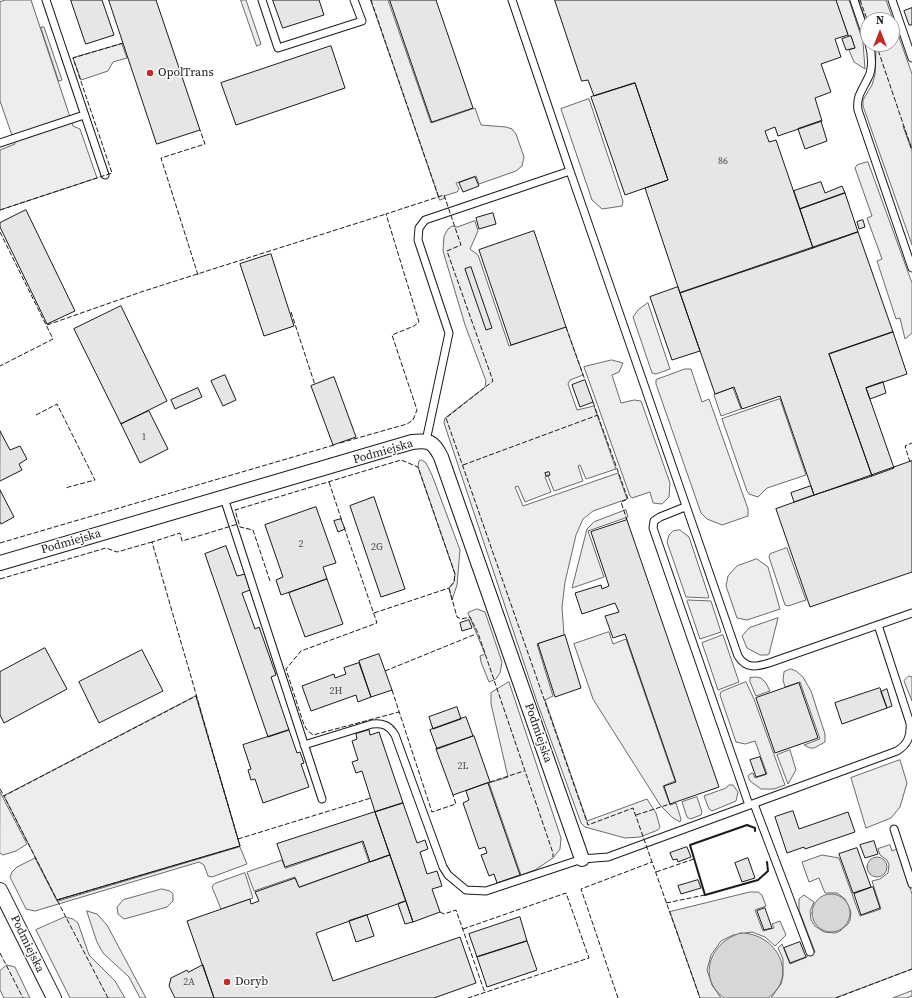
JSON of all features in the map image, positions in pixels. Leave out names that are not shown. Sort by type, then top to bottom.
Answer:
[{"type":"street","name":"Podmiejska","points":[[0,563],[412,442],[426,440],[436,446],[441,457],[582,859]]},
{"type":"street","name":"Podmiejska","points":[[0,890],[54,998]]},
{"type":"lane","points":[[46,0],[105,175]]},
{"type":"lane","points":[[262,0],[278,48],[362,21],[354,0]]},
{"type":"lane","points":[[512,0],[685,507],[741,662],[755,667],[769,663],[912,613]]},
{"type":"lane","points":[[854,0],[860,18]]},
{"type":"lane","points":[[892,0],[912,58]]},
{"type":"lane","points":[[869,52],[869,77],[857,99],[858,110],[912,268]]},
{"type":"lane","points":[[0,143],[84,115]]},
{"type":"lane","points":[[426,440],[449,333],[418,240],[419,228],[425,220],[570,171]]},
{"type":"lane","points":[[224,498],[322,799]]},
{"type":"lane","points":[[685,507],[660,517],[654,521],[653,528],[752,805],[810,952]]},
{"type":"lane","points":[[304,745],[372,724],[383,723],[391,728],[396,735],[443,867],[448,875],[466,890],[486,891],[582,859],[608,858],[897,752],[904,746],[911,733],[910,723],[878,625]]},
{"type":"lane","points":[[894,829],[912,884]]},
{"type":"shaded area","points":[[6,0],[31,0],[73,126],[80,129],[97,178],[0,210],[0,150],[15,144],[0,101],[0,2]]},
{"type":"shaded area","points":[[241,0],[246,0],[261,44],[257,46]]},
{"type":"shaded area","points":[[371,0],[388,0],[431,123],[475,108],[481,125],[506,127],[512,129],[516,134],[524,157],[522,166],[516,171],[479,184],[476,176],[456,183],[459,189],[457,192],[444,196],[445,198],[440,200]]},
{"type":"shaded area","points":[[836,0],[849,0],[860,33],[860,52],[864,52],[865,69],[854,62],[849,50],[855,48],[851,36],[849,36]]},
{"type":"shaded area","points":[[859,0],[886,0],[890,12],[863,12]]},
{"type":"shaded area","points":[[41,27],[44,27],[62,80],[59,81]]},
{"type":"shaded area","points":[[900,40],[912,74],[912,148],[903,126],[912,151],[912,245],[863,106],[863,100],[872,85],[875,75],[876,52],[900,52]]},
{"type":"shaded area","points":[[122,44],[127,58],[113,62],[108,71],[81,80],[73,58]]},
{"type":"shaded area","points":[[589,99],[623,201],[622,206],[602,209],[592,200],[561,109]]},
{"type":"shaded area","points":[[868,162],[912,283],[912,333],[905,339],[900,318],[896,319],[877,261],[882,259],[867,218],[872,216],[855,168],[857,165]]},
{"type":"shaded area","points":[[475,221],[478,231],[470,249],[478,255],[509,346],[566,327],[583,375],[570,380],[568,384],[577,410],[594,406],[616,469],[586,479],[580,465],[578,466],[583,481],[554,491],[548,476],[545,477],[551,492],[525,502],[518,486],[515,487],[523,506],[618,473],[627,499],[593,511],[583,519],[576,535],[565,582],[562,607],[564,635],[537,644],[553,696],[545,700],[587,821],[647,799],[656,813],[660,827],[658,830],[640,837],[625,838],[585,827],[581,823],[537,702],[444,423],[445,418],[485,387],[486,381],[465,325],[443,251],[444,236],[448,229],[452,226],[457,227]]},
{"type":"shaded area","points":[[648,303],[670,369],[656,374],[652,373],[633,317],[638,310]]},
{"type":"shaded area","points":[[612,360],[623,363],[619,372],[612,375],[621,403],[634,400],[641,401],[670,483],[669,497],[662,504],[653,503],[650,492],[632,498],[630,496],[584,367]]},
{"type":"shaded area","points":[[685,369],[691,369],[702,402],[709,399],[748,509],[748,516],[722,525],[707,519],[701,513],[656,384],[656,380]]},
{"type":"shaded area","points":[[733,388],[741,409],[721,416],[714,395]]},
{"type":"shaded area","points":[[780,399],[806,475],[767,488],[758,497],[749,494],[747,491],[722,419]]},
{"type":"shaded area","points":[[422,460],[426,463],[432,475],[460,550],[457,585],[452,600],[449,588],[454,582],[455,574],[418,467],[419,461]]},
{"type":"shaded area","points":[[626,510],[628,517],[588,531],[604,577],[572,588],[587,529],[594,522]]},
{"type":"shaded area","points":[[680,530],[689,537],[709,597],[708,598],[686,597],[667,542],[669,535],[673,531]]},
{"type":"shaded area","points":[[787,548],[806,600],[788,606],[785,605],[769,557],[770,554]]},
{"type":"shaded area","points":[[757,559],[768,567],[780,609],[747,620],[737,618],[726,586],[728,576],[737,566]]},
{"type":"shaded area","points":[[687,601],[711,601],[721,632],[700,639]]},
{"type":"shaded area","points":[[477,609],[485,612],[502,662],[500,673],[496,679],[489,682],[480,656],[485,654],[468,613]]},
{"type":"shaded area","points":[[778,618],[769,654],[760,655],[747,648],[742,636],[749,628]]},
{"type":"shaded area","points":[[609,632],[613,644],[626,639],[675,781],[663,786],[670,805],[676,803],[681,819],[680,822],[673,818],[660,805],[593,699],[574,644]]},
{"type":"shaded area","points":[[723,635],[739,682],[718,690],[702,643]]},
{"type":"shaded area","points":[[791,669],[803,677],[811,691],[825,734],[825,742],[814,748],[804,745],[820,739],[800,682],[785,687],[783,680],[784,672]]},
{"type":"shaded area","points":[[909,676],[912,677],[912,701],[904,681]]},
{"type":"shaded area","points":[[750,678],[761,678],[766,683],[770,691],[756,696],[750,682]]},
{"type":"shaded area","points":[[509,682],[561,838],[560,849],[553,858],[535,870],[521,875],[489,783],[508,777],[491,704],[491,693]]},
{"type":"shaded area","points":[[746,682],[754,699],[785,785],[774,789],[761,789],[750,781],[748,776],[750,774],[753,773],[755,778],[767,774],[755,741],[745,744],[736,742],[720,695],[721,692]]},
{"type":"shaded area","points":[[196,696],[240,846],[57,900],[4,796]]},
{"type":"shaded area","points":[[790,750],[796,770],[788,784],[777,755]]},
{"type":"shaded area","points":[[900,760],[907,783],[900,807],[891,818],[866,828],[851,778]]},
{"type":"shaded area","points":[[729,785],[733,785],[738,792],[736,801],[712,811],[709,809],[704,796],[726,788]]},
{"type":"shaded area","points":[[0,792],[27,844],[16,851],[3,855],[0,853]]},
{"type":"shaded area","points":[[697,797],[702,812],[701,815],[690,819],[687,817],[682,802]]},
{"type":"shaded area","points":[[362,842],[369,862],[299,887],[295,877],[254,891],[247,872],[282,860],[285,868]]},
{"type":"shaded area","points":[[890,845],[892,851],[897,849],[912,894],[912,969],[835,998],[771,998],[781,984],[783,976],[783,959],[778,948],[782,944],[790,964],[815,952],[799,910],[799,899],[804,895],[814,902],[810,911],[811,920],[815,926],[824,932],[835,933],[840,931],[848,924],[850,920],[851,912],[845,899],[837,893],[825,893],[819,878],[809,882],[802,862],[822,855],[839,858],[860,916],[881,909],[872,881],[880,879],[888,873],[889,865],[887,860],[880,855],[878,849]]},
{"type":"shaded area","points":[[240,847],[247,864],[212,877],[208,876],[204,865],[199,862],[35,911],[26,909],[10,877],[12,872],[17,867],[35,858],[57,901]]},
{"type":"shaded area","points":[[877,857],[884,860],[887,867],[884,874],[877,877],[870,874],[867,867],[870,860]]},
{"type":"shaded area","points":[[245,873],[253,898],[221,909],[212,887],[214,884]]},
{"type":"shaded area","points":[[162,889],[170,891],[173,894],[173,901],[167,907],[124,919],[118,914],[117,907],[123,900]]},
{"type":"shaded area","points":[[750,892],[758,892],[762,895],[766,906],[755,910],[763,931],[774,928],[772,924],[780,921],[786,935],[775,946],[765,937],[752,932],[733,935],[721,941],[711,955],[707,970],[712,985],[721,998],[700,998],[670,912]]},
{"type":"shaded area","points":[[827,894],[835,894],[847,903],[850,913],[847,923],[841,929],[835,932],[827,932],[815,923],[812,917],[812,909],[821,897]]},
{"type":"shaded area","points":[[87,911],[97,914],[107,925],[146,998],[140,998],[129,977],[103,953],[97,942]]},
{"type":"shaded area","points":[[65,917],[73,919],[78,923],[89,955],[115,981],[125,998],[70,998],[36,930]]},
{"type":"shaded area","points":[[741,933],[754,935],[765,940],[774,948],[780,957],[783,968],[782,979],[777,989],[768,998],[724,998],[715,990],[709,970],[715,952],[731,937]]},
{"type":"shaded area","points":[[7,965],[15,967],[30,998],[4,998],[0,990],[0,971]]},
{"type":"shaded area","points":[[912,991],[912,996],[906,998],[893,998]]},
{"type":"building","points":[[71,0],[102,0],[114,35],[86,44]]},
{"type":"building","points":[[109,0],[156,0],[200,130],[157,144]]},
{"type":"building","points":[[273,0],[319,0],[324,15],[283,28]]},
{"type":"building","points":[[390,0],[436,0],[473,108],[432,122]]},
{"type":"building","points":[[555,0],[836,0],[848,35],[835,39],[841,57],[821,64],[831,92],[815,98],[822,121],[778,136],[775,127],[765,131],[769,142],[776,140],[813,248],[680,293],[645,188],[668,180],[635,83],[594,96],[588,80],[582,81]]},
{"type":"building","points":[[912,8],[912,25],[909,25],[904,11]]},
{"type":"building","points":[[851,36],[855,48],[846,50],[842,39]]},
{"type":"building","points":[[331,46],[345,88],[236,125],[221,83]]},
{"type":"building","points":[[635,83],[668,180],[625,195],[591,97]]},
{"type":"building","points":[[821,121],[827,141],[805,149],[798,129]]},
{"type":"building","points":[[475,177],[479,186],[463,192],[459,183]]},
{"type":"building","points":[[821,182],[825,193],[842,186],[845,193],[800,209],[794,191]]},
{"type":"building","points":[[845,193],[858,232],[813,248],[800,209]]},
{"type":"building","points":[[26,210],[75,311],[47,324],[0,227],[0,223]]},
{"type":"building","points":[[493,213],[496,224],[479,229],[476,218]]},
{"type":"building","points":[[863,220],[865,227],[859,229],[857,222]]},
{"type":"building","points":[[534,231],[566,327],[511,345],[479,250]]},
{"type":"building","points":[[858,232],[893,332],[829,354],[872,476],[814,495],[780,396],[742,409],[734,387],[715,394],[680,293]]},
{"type":"building","points":[[271,254],[294,326],[264,336],[240,264]]},
{"type":"building","points":[[471,267],[492,328],[486,330],[465,269]]},
{"type":"building","points":[[678,287],[700,351],[672,360],[650,297]]},
{"type":"building","points":[[121,306],[167,401],[121,424],[74,329]]},
{"type":"building","points":[[893,332],[907,374],[866,388],[894,468],[872,476],[829,354]]},
{"type":"building","points":[[225,375],[236,400],[223,406],[211,381]]},
{"type":"building","points":[[334,377],[356,437],[333,445],[311,386]]},
{"type":"building","points":[[585,380],[593,402],[580,407],[572,385]]},
{"type":"building","points":[[883,382],[886,393],[870,399],[866,388]]},
{"type":"building","points":[[198,388],[202,397],[175,409],[171,400]]},
{"type":"building","points":[[149,411],[168,449],[140,463],[121,424]]},
{"type":"building","points":[[0,431],[10,450],[20,446],[27,459],[19,464],[22,470],[0,481]]},
{"type":"building","points":[[912,461],[912,572],[810,607],[776,509]]},
{"type":"building","points":[[549,472],[550,475],[546,476],[545,473]]},
{"type":"building","points":[[811,486],[814,495],[794,502],[791,493]]},
{"type":"building","points":[[0,490],[14,517],[1,524],[0,522]]},
{"type":"building","points":[[374,497],[405,589],[381,597],[350,506]]},
{"type":"building","points":[[316,507],[336,563],[323,567],[327,579],[281,595],[276,580],[283,577],[265,525]]},
{"type":"building","points":[[341,519],[345,529],[338,532],[334,521]]},
{"type":"building","points":[[627,520],[719,787],[670,804],[664,786],[676,782],[625,634],[613,638],[605,616],[619,612],[615,603],[582,614],[575,593],[601,585],[602,589],[609,586],[591,532]]},
{"type":"building","points":[[226,546],[237,576],[245,574],[250,590],[242,593],[255,629],[259,627],[276,675],[271,677],[289,730],[268,737],[205,554]]},
{"type":"building","points":[[327,579],[343,624],[305,637],[289,593]]},
{"type":"building","points":[[469,620],[472,628],[462,631],[460,623]]},
{"type":"building","points":[[565,635],[581,688],[555,697],[538,644]]},
{"type":"building","points":[[45,648],[67,689],[4,723],[0,715],[0,672]]},
{"type":"building","points":[[142,650],[163,691],[99,723],[79,682]]},
{"type":"building","points":[[379,654],[392,690],[371,697],[359,661]]},
{"type":"building","points":[[359,663],[371,697],[358,702],[356,695],[311,711],[302,686],[334,674],[335,678],[346,674],[344,668]]},
{"type":"building","points":[[799,683],[818,738],[775,753],[756,698]]},
{"type":"building","points":[[880,688],[887,708],[842,724],[835,703]]},
{"type":"building","points":[[887,689],[892,706],[887,708],[881,692]]},
{"type":"building","points":[[457,707],[461,719],[433,729],[429,717]]},
{"type":"building","points":[[466,717],[473,736],[437,749],[430,730]]},
{"type":"building","points":[[289,730],[297,753],[300,752],[304,763],[301,764],[309,787],[263,803],[255,779],[251,780],[248,770],[251,769],[243,745]]},
{"type":"building","points":[[369,730],[370,735],[379,732],[403,803],[375,812],[362,771],[356,773],[352,762],[358,760],[352,741],[357,739],[356,734]]},
{"type":"building","points":[[474,736],[490,782],[453,795],[436,749]]},
{"type":"building","points":[[760,757],[766,774],[756,777],[750,760]]},
{"type":"building","points":[[488,783],[520,875],[497,883],[494,874],[489,876],[481,855],[487,853],[485,847],[479,849],[463,803],[469,800],[466,791]]},
{"type":"building","points":[[403,803],[417,843],[425,840],[428,849],[420,852],[427,874],[437,871],[442,886],[432,889],[440,912],[413,922],[375,812]]},
{"type":"building","points":[[793,811],[799,829],[848,812],[855,832],[805,849],[804,847],[787,853],[775,817]]},
{"type":"building","points":[[375,812],[390,855],[370,862],[363,841],[285,867],[277,844]]},
{"type":"building","points":[[874,841],[878,854],[865,858],[860,845]]},
{"type":"building","points":[[687,847],[691,857],[678,862],[677,859],[673,860],[670,853]]},
{"type":"building","points":[[857,848],[871,887],[853,893],[839,854]]},
{"type":"building","points":[[390,855],[406,901],[316,933],[333,981],[460,937],[476,983],[434,998],[214,998],[187,921],[250,899],[251,904],[259,901],[255,892],[295,878],[299,887]]},
{"type":"building","points":[[748,858],[755,878],[742,882],[735,863]]},
{"type":"building","points":[[698,880],[701,888],[681,894],[678,886]]},
{"type":"building","points":[[873,887],[880,908],[861,915],[854,894]]},
{"type":"building","points":[[406,901],[413,922],[405,924],[398,904]]},
{"type":"building","points":[[765,908],[772,928],[764,930],[757,911]]},
{"type":"building","points":[[367,915],[374,936],[356,942],[349,921]]},
{"type":"building","points":[[520,917],[527,941],[477,957],[469,934]]},
{"type":"building","points":[[527,941],[537,970],[487,987],[477,957]]},
{"type":"building","points":[[800,942],[806,957],[790,963],[784,948]]},
{"type":"building","points":[[203,965],[214,998],[175,998],[169,986],[171,978],[187,970],[188,972]]},
{"type":"fence","points":[[371,0],[439,198]]},
{"type":"fence","points":[[860,0],[864,12]]},
{"type":"fence","points":[[0,210],[112,173],[73,58],[123,43]]},
{"type":"fence","points":[[879,52],[912,150]]},
{"type":"fence","points":[[198,275],[161,158],[205,144],[200,130]]},
{"type":"fence","points":[[340,443],[407,424],[413,420],[417,410],[392,335],[414,326],[419,322],[386,214],[444,195],[461,245],[447,251],[493,381],[446,418],[588,825],[633,808],[700,998]]},
{"type":"fence","points":[[47,325],[144,291],[386,214]]},
{"type":"fence","points":[[0,232],[53,339],[0,366]]},
{"type":"fence","points":[[291,312],[315,385]]},
{"type":"fence","points":[[566,327],[585,380]]},
{"type":"fence","points":[[593,402],[628,499],[621,502],[627,520]]},
{"type":"fence","points":[[36,415],[57,404],[95,480],[65,488]]},
{"type":"fence","points":[[463,465],[598,415]]},
{"type":"fence","points":[[910,462],[905,446],[912,443]]},
{"type":"fence","points":[[0,543],[334,445]]},
{"type":"fence","points":[[270,581],[253,530],[240,527],[235,510],[401,460],[418,467],[455,574],[454,582],[449,588],[457,617],[461,619],[470,617],[478,633],[553,853],[553,857]]},
{"type":"fence","points":[[329,482],[342,521]]},
{"type":"fence","points":[[108,998],[57,900],[240,846],[152,542],[180,533],[182,541],[238,524]]},
{"type":"fence","points":[[344,527],[377,623],[301,651],[286,669],[304,725],[313,735],[399,712]]},
{"type":"fence","points":[[0,579],[106,548],[117,552],[152,543]]},
{"type":"fence","points":[[374,613],[449,588]]},
{"type":"fence","points":[[385,671],[476,634]]},
{"type":"fence","points":[[392,690],[432,812],[456,804],[453,795]]},
{"type":"fence","points":[[196,696],[240,846],[57,900],[4,796],[196,696]]},
{"type":"fence","points":[[490,782],[524,771]]},
{"type":"fence","points":[[0,789],[4,796]]},
{"type":"fence","points":[[238,839],[371,798]]},
{"type":"fence","points":[[636,815],[670,804]]},
{"type":"fence","points":[[656,872],[694,859]]},
{"type":"fence","points":[[618,998],[581,889],[652,862]]},
{"type":"fence","points":[[463,929],[566,893],[589,958],[468,998]]},
{"type":"fence","points":[[666,903],[705,895]]},
{"type":"fence","points":[[440,912],[444,914],[456,910],[485,993]]},
{"type":"fence","points":[[0,953],[23,998]]},
{"type":"fence","points":[[836,998],[912,969]]},
{"type":"wall","points":[[755,831],[755,828],[747,825],[690,845],[705,895],[758,880],[768,871],[767,862]]},
{"type":"place","name":"OpolTrans","points":[[150,73]]},
{"type":"place","name":"Doryb","points":[[227,982]]}]
